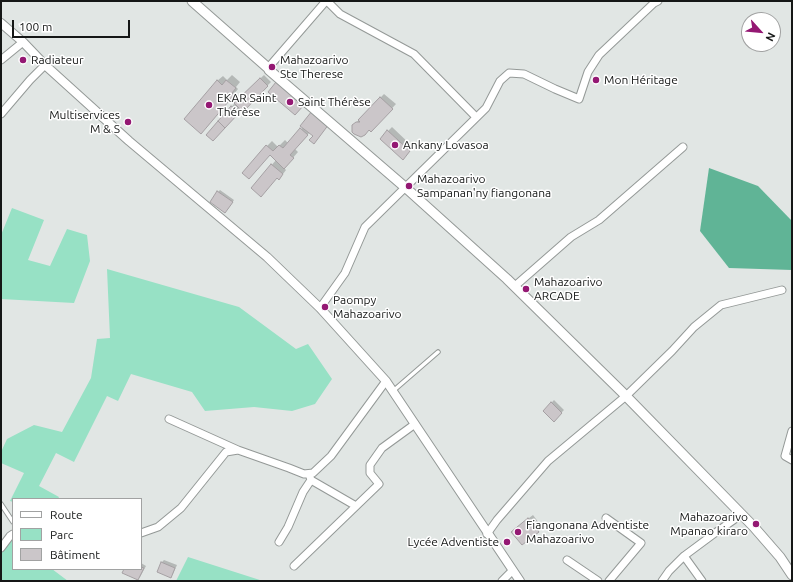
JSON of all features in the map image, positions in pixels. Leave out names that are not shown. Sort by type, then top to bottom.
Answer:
[{"type":"main road","points":[[192,1],[269,70],[405,187],[515,286],[742,514],[780,557],[792,575]]},
{"type":"street","points":[[268,68],[327,1],[340,14],[414,54],[476,118]]},
{"type":"street","points":[[320,308],[345,273],[365,227],[486,108],[500,81],[509,73],[524,74],[579,99],[588,72],[599,55],[654,3],[658,1]]},
{"type":"street","points":[[1,23],[23,42],[44,65],[129,141],[266,257],[320,308],[386,381],[487,534],[520,581]]},
{"type":"street","points":[[1,60],[23,42]]},
{"type":"street","points":[[1,114],[44,65]]},
{"type":"street","points":[[515,286],[571,237],[599,220],[683,147]]},
{"type":"street","points":[[487,534],[497,520],[548,461],[626,396],[694,327],[721,305],[782,290]]},
{"type":"street","points":[[279,542],[288,527],[310,477],[331,456],[386,381]]},
{"type":"street","points":[[169,419],[238,450],[304,474],[356,506]]},
{"type":"street","points":[[294,566],[379,484],[370,474],[370,465],[382,448],[415,424]]},
{"type":"street","points":[[792,432],[785,456],[792,460]]},
{"type":"street","points":[[142,533],[158,527],[181,508],[226,452],[238,450]]},
{"type":"street","points":[[662,581],[669,571],[684,556],[742,514]]},
{"type":"street","points":[[606,518],[640,543],[609,581]]},
{"type":"street","points":[[1,548],[12,535]]},
{"type":"street","points":[[684,556],[702,581]]},
{"type":"street","points":[[567,560],[598,581]]},
{"type":"street","points":[[502,581],[512,571]]},
{"type":"lane","points":[[392,391],[438,352]]},
{"type":"lane","points":[[1,504],[12,520]]},
{"type":"green space","points":[[709,168],[758,186],[792,221],[792,270],[729,268],[700,231]]},
{"type":"green space","points":[[12,208],[44,220],[28,260],[50,266],[67,229],[87,235],[90,261],[74,303],[1,299],[1,235]]},
{"type":"green space","points":[[107,269],[239,307],[296,349],[308,344],[332,379],[315,404],[292,411],[254,407],[205,411],[192,392],[131,374],[118,401],[107,396],[74,462],[56,453],[39,486],[58,498],[12,498],[12,502],[10,501],[24,473],[1,463],[1,452],[7,439],[34,425],[62,432],[91,378],[97,339],[110,338]]},
{"type":"green space","points":[[10,536],[12,538],[12,570],[53,570],[68,581],[1,581],[1,548]]},
{"type":"green space","points":[[188,557],[263,581],[176,581]]},
{"type":"building","points":[[260,78],[268,86],[243,112],[234,103]]},
{"type":"building","points":[[217,80],[222,85],[226,80],[236,88],[232,93],[234,95],[201,134],[184,119]]},
{"type":"building","points":[[276,82],[304,105],[295,115],[268,92]]},
{"type":"building","points":[[380,97],[393,109],[371,132],[369,130],[361,137],[354,134],[352,132],[352,125],[356,122],[360,122],[358,120]]},
{"type":"building","points":[[231,106],[239,113],[225,128],[218,121]]},
{"type":"building","points":[[312,111],[329,124],[314,144],[309,140],[313,136],[300,126]]},
{"type":"building","points":[[218,121],[225,128],[213,141],[206,135]]},
{"type":"building","points":[[300,128],[308,135],[290,155],[294,158],[284,169],[270,155],[249,179],[242,173],[266,145],[273,151],[279,145],[283,148]]},
{"type":"building","name":"Ankany Lovasoa","points":[[387,130],[410,151],[403,160],[380,139]]},
{"type":"building","points":[[271,164],[283,174],[279,180],[277,178],[261,197],[251,188]]},
{"type":"building","points":[[217,191],[233,202],[225,213],[210,202]]},
{"type":"building","points":[[551,402],[562,413],[554,422],[543,411]]},
{"type":"building","points":[[528,518],[539,532],[522,545],[511,532]]},
{"type":"building","points":[[161,562],[175,568],[171,578],[157,572]]},
{"type":"building","points":[[142,567],[144,568],[138,580],[122,573],[124,570],[142,570]]},
{"type":"place","name":"Radiateur","points":[[23,60]]},
{"type":"place","name":"Mahazoarivo Ste Therese","points":[[272,67]]},
{"type":"place","name":"Mon Héritage","points":[[596,80]]},
{"type":"place","name":"Saint Thérèse","points":[[290,102]]},
{"type":"place","name":"EKAR Saint Thérèse","points":[[209,105]]},
{"type":"place","name":"Multiservices M & S","points":[[128,122]]},
{"type":"place","name":"Ankany Lovasoa","points":[[395,145]]},
{"type":"place","name":"Mahazoarivo Sampanan'ny fiangonana","points":[[409,186]]},
{"type":"place","name":"Mahazoarivo ARCADE","points":[[526,289]]},
{"type":"place","name":"Paompy Mahazoarivo","points":[[325,307]]},
{"type":"place","name":"Mahazoarivo Mpanao kiraro","points":[[756,524]]},
{"type":"place","name":"Fiangonana Adventiste Mahazoarivo","points":[[518,532]]},
{"type":"place","name":"Lycée Adventiste","points":[[507,542]]}]
